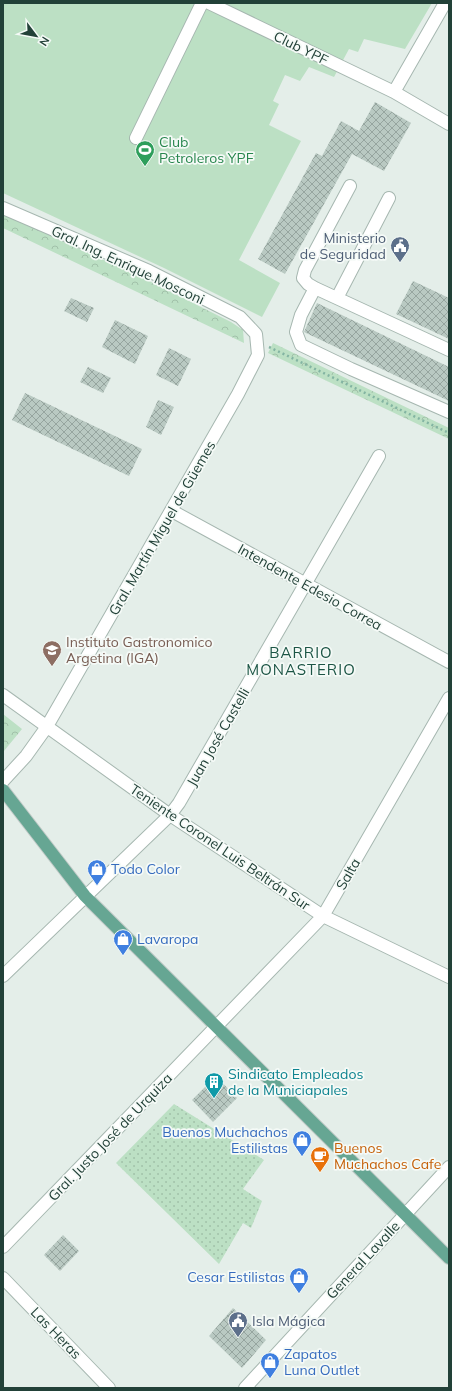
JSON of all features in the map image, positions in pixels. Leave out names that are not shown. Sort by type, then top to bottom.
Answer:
[{"type":"main road","points":[[3,790],[85,896],[404,1215],[449,1258]]},
{"type":"street","points":[[136,138],[202,3]]},
{"type":"street","name":"Club YPF","points":[[209,3],[394,92],[449,124]]},
{"type":"street","points":[[394,92],[445,3]]},
{"type":"street","points":[[350,186],[305,270],[303,278],[308,284],[315,288],[449,350]]},
{"type":"street","points":[[337,298],[389,198]]},
{"type":"street","name":"Gral. Ing. Enrique Mosconi","points":[[3,208],[149,271],[240,317],[250,327]]},
{"type":"street","points":[[315,288],[301,315],[296,332],[301,345],[351,370],[449,412]]},
{"type":"street","name":"Gral. Martín Miguel de Güemes","points":[[3,781],[26,756],[46,728],[172,511],[254,364],[258,355],[258,345],[256,334],[250,327]]},
{"type":"street","name":"Juan José Castelli","points":[[3,976],[170,815],[186,791],[306,586],[379,456]]},
{"type":"street","name":"Intendente Edesio Correa","points":[[172,511],[306,586],[449,662]]},
{"type":"street","name":"Teniente Coronel Luis Beltrán Sur","points":[[3,695],[46,728],[170,815],[323,916],[449,977]]},
{"type":"street","name":"Salta","points":[[217,1027],[323,916],[449,698]]},
{"type":"street","name":"Gral. Justo José de Urquiza","points":[[3,1247],[217,1027]]},
{"type":"street","name":"General Lavalle","points":[[245,1388],[449,1167]]},
{"type":"street","name":"Las Heras","points":[[3,1278],[109,1388]]},
{"type":"green space","name":"Club Petroleros YPF","points":[[3,3],[432,3],[405,49],[364,39],[358,52],[349,49],[334,77],[309,67],[300,81],[285,75],[273,101],[279,104],[269,125],[301,141],[239,260],[280,283],[262,317],[164,268],[3,193]]},
{"type":"green space","points":[[3,214],[137,275],[231,322],[243,330],[244,343],[3,228]]},
{"type":"green space","points":[[273,343],[449,428],[449,439],[268,353]]},
{"type":"green space","points":[[3,714],[22,729],[4,751],[3,750]]},
{"type":"green space","points":[[174,1104],[264,1160],[243,1189],[262,1201],[251,1228],[243,1223],[219,1264],[116,1163]]},
{"type":"building","points":[[375,102],[411,123],[384,171],[352,154],[285,274],[258,259],[316,153],[322,156],[341,121],[359,131]]},
{"type":"building","points":[[413,281],[449,298],[449,339],[396,314]]},
{"type":"building","points":[[71,298],[94,308],[87,322],[64,311]]},
{"type":"building","points":[[317,303],[449,367],[449,401],[304,332]]},
{"type":"building","points":[[115,320],[148,336],[135,364],[102,347]]},
{"type":"building","points":[[169,348],[191,359],[178,386],[156,375]]},
{"type":"building","points":[[88,367],[111,378],[103,393],[80,382]]},
{"type":"building","points":[[25,393],[142,449],[129,476],[12,420]]},
{"type":"building","points":[[158,400],[174,407],[161,435],[146,427]]},
{"type":"building","name":"Sindicato Empleados de la Municiapales","points":[[216,1076],[237,1098],[213,1122],[192,1100]]},
{"type":"building","points":[[63,1235],[79,1251],[60,1271],[44,1255]]},
{"type":"building","name":"Isla Mágica","points":[[233,1308],[266,1340],[242,1368],[209,1336]]},
{"type":"place","name":"Club Petroleros YPF","points":[[145,167]]},
{"type":"place","name":"Ministerio de Seguridad","points":[[400,263]]},
{"type":"place","name":"Instituto Gastronomico Argetina (IGA)","points":[[52,667]]},
{"type":"place","name":"Todo Color","points":[[97,886]]},
{"type":"place","name":"Lavaropa","points":[[123,956]]},
{"type":"place","name":"Sindicato Empleados de la Municiapales","points":[[214,1099]]},
{"type":"place","name":"Buenos Muchachos Estilistas","points":[[302,1157]]},
{"type":"place","name":"Buenos Muchachos Cafe","points":[[320,1173]]},
{"type":"place","name":"Cesar Estilistas","points":[[299,1294]]},
{"type":"place","name":"Isla Mágica","points":[[238,1338]]},
{"type":"place","name":"Zapatos Luna Outlet","points":[[270,1379]]},
{"type":"district","name":"BARRIO MONASTERIO","points":[[301,660]]}]
